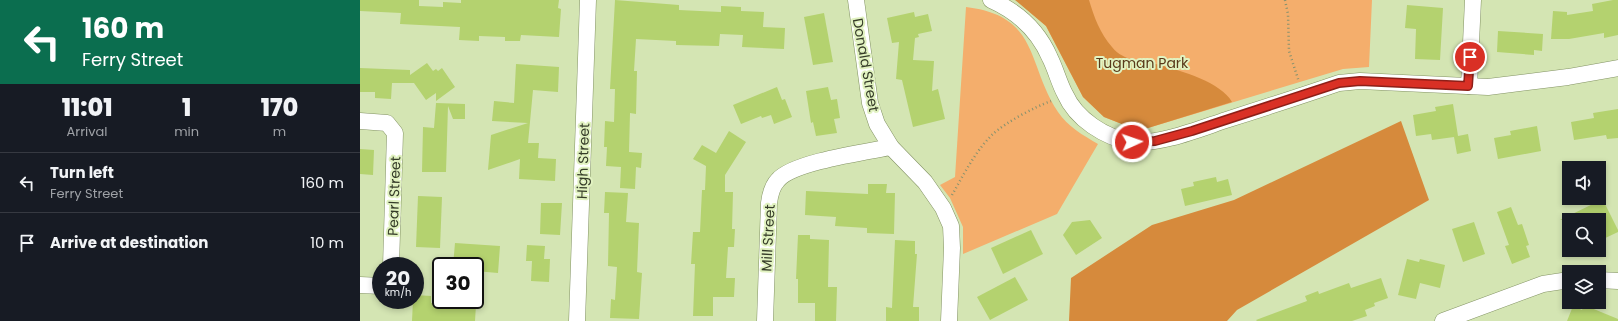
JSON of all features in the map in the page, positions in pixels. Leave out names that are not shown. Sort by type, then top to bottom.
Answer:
[{"type":"street","name":"High Street","points":[[577,321],[588,0]]},
{"type":"street","name":"Donald Street","points":[[856,0],[870,103],[877,124],[891,147],[925,182],[943,208],[951,226],[952,248],[949,321]]},
{"type":"street","points":[[991,0],[1023,18],[1038,35],[1050,57],[1065,96],[1075,110],[1092,126],[1109,136],[1132,142],[1155,141],[1192,131],[1339,83],[1360,81],[1468,86],[1519,84],[1618,68]]},
{"type":"street","points":[[1468,86],[1473,0]]},
{"type":"street","name":"Pearl Street","points":[[360,121],[387,123],[392,126],[396,137],[391,257]]},
{"type":"street","name":"Mill Street","points":[[764,321],[768,203],[778,180],[790,171],[808,165],[891,147]]},
{"type":"street","points":[[1606,280],[1618,281]]},
{"type":"street","points":[[1443,321],[1543,284],[1562,281]]},
{"type":"street","points":[[360,285],[372,286]]},
{"type":"path","points":[[1285,0],[1288,14],[1289,51],[1304,95]]},
{"type":"path","points":[[943,208],[980,150],[994,133],[1036,106],[1065,96]]},
{"type":"green space","points":[[1015,0],[1089,0],[1095,19],[1108,42],[1122,56],[1141,62],[1179,70],[1200,78],[1227,95],[1232,102],[1148,128],[1127,126],[1104,117],[1083,97],[1046,26]]},
{"type":"green space","name":"Tugman Park","points":[[1016,0],[1372,0],[1369,67],[1343,69],[1148,128],[1127,126],[1104,117],[1083,97],[1046,26]]},
{"type":"green space","points":[[966,7],[990,12],[1007,20],[1019,31],[1028,44],[1048,94],[1058,112],[1081,134],[1098,144],[1057,214],[963,254],[963,227],[950,198],[940,185],[955,177]]},
{"type":"green space","points":[[1401,121],[1429,200],[1237,310],[1227,321],[1069,321],[1071,278],[1152,225],[1234,200]]},
{"type":"building","points":[[360,0],[419,0],[419,6],[443,7],[443,2],[461,3],[461,0],[559,0],[558,8],[561,9],[559,37],[521,35],[520,41],[505,41],[505,37],[479,36],[479,41],[459,40],[460,27],[400,24],[401,13],[360,11]]},
{"type":"building","points":[[615,0],[679,5],[679,10],[721,12],[721,6],[741,7],[741,11],[764,12],[763,27],[785,28],[784,49],[742,47],[743,35],[720,34],[719,46],[676,45],[676,41],[636,39],[634,71],[637,71],[636,114],[630,113],[629,152],[642,153],[641,168],[636,167],[635,189],[620,188],[621,167],[606,166],[607,147],[604,147],[605,121],[614,122],[615,89],[610,89]]},
{"type":"building","points":[[1618,0],[1618,35],[1604,38],[1604,33],[1569,39],[1551,39],[1553,11],[1567,12],[1567,15],[1593,11],[1592,4]]},
{"type":"building","points":[[1407,5],[1443,8],[1440,60],[1415,59],[1416,29],[1405,28]]},
{"type":"building","points":[[914,12],[915,17],[928,14],[932,31],[918,34],[919,37],[915,38],[913,60],[934,61],[932,91],[938,89],[945,119],[913,127],[902,80],[896,79],[899,42],[892,43],[887,18]]},
{"type":"building","points":[[824,13],[833,62],[813,65],[804,17]]},
{"type":"building","points":[[1498,31],[1543,34],[1542,51],[1534,50],[1534,55],[1497,52]]},
{"type":"building","points":[[427,63],[433,71],[436,69],[438,71],[442,68],[455,87],[436,101],[436,93],[426,100],[414,83],[392,83],[391,99],[375,98],[375,92],[360,92],[360,68],[410,70],[410,75]]},
{"type":"building","points":[[516,64],[559,67],[558,92],[533,90],[528,143],[539,143],[538,158],[556,159],[555,181],[519,179],[520,159],[488,170],[491,135],[528,123],[492,121],[494,101],[514,103]]},
{"type":"building","points":[[777,87],[782,100],[785,99],[792,117],[774,124],[771,115],[762,118],[761,116],[741,124],[733,105]]},
{"type":"building","points":[[828,87],[831,100],[837,99],[840,118],[834,119],[837,133],[816,136],[813,122],[811,123],[806,91]]},
{"type":"building","points":[[436,103],[465,104],[465,119],[453,119],[448,106],[446,172],[422,172],[423,127],[434,128]]},
{"type":"building","points":[[1453,104],[1458,136],[1468,134],[1471,151],[1457,154],[1454,137],[1432,140],[1431,134],[1416,136],[1413,115],[1436,111],[1435,107]]},
{"type":"building","points":[[1618,109],[1618,138],[1607,139],[1606,135],[1574,140],[1571,122],[1594,118],[1593,113]]},
{"type":"building","points":[[1537,126],[1541,151],[1498,159],[1494,138],[1511,135],[1510,131]]},
{"type":"building","points":[[729,131],[746,142],[725,175],[725,192],[733,192],[732,229],[735,229],[734,247],[728,247],[726,278],[735,278],[734,297],[713,297],[713,316],[693,316],[695,264],[691,264],[693,232],[700,232],[702,190],[705,190],[706,166],[693,159],[702,145],[716,153]]},
{"type":"building","points":[[360,149],[374,150],[373,175],[360,174]]},
{"type":"building","points":[[1216,177],[1217,182],[1228,179],[1232,195],[1185,206],[1181,189],[1194,186],[1193,182]]},
{"type":"building","points":[[868,184],[887,184],[886,193],[895,193],[894,234],[867,233],[867,228],[835,226],[836,217],[805,215],[806,191],[868,194]]},
{"type":"building","points":[[605,192],[628,193],[626,222],[639,223],[637,272],[642,273],[639,319],[610,318],[611,299],[615,300],[617,267],[608,266],[609,213],[604,213]]},
{"type":"building","points":[[418,196],[442,197],[440,248],[416,247]]},
{"type":"building","points":[[541,203],[562,203],[560,235],[540,234]]},
{"type":"building","points":[[1591,205],[1606,205],[1618,232],[1606,238],[1606,213],[1574,213]]},
{"type":"building","points":[[1511,207],[1518,225],[1522,224],[1529,245],[1526,246],[1530,257],[1512,264],[1505,246],[1509,245],[1497,212]]},
{"type":"building","points":[[1090,220],[1102,238],[1076,255],[1063,235],[1072,222]]},
{"type":"building","points":[[1474,222],[1485,254],[1463,262],[1452,229]]},
{"type":"building","points":[[1031,230],[1043,254],[1003,274],[991,248]]},
{"type":"building","points":[[798,235],[810,235],[810,239],[829,240],[828,287],[837,287],[836,321],[815,321],[815,303],[798,303],[798,279],[796,279]]},
{"type":"building","points":[[895,240],[915,241],[915,254],[917,254],[913,307],[919,307],[919,321],[886,321],[886,307],[892,308]]},
{"type":"building","points":[[455,243],[500,246],[498,273],[484,272],[484,257],[454,257]]},
{"type":"building","points":[[527,245],[545,246],[544,259],[550,259],[549,282],[531,281],[532,261],[526,261]]},
{"type":"building","points":[[1407,259],[1419,262],[1420,259],[1445,265],[1440,288],[1420,283],[1416,299],[1398,295]]},
{"type":"building","points":[[1015,277],[1028,300],[990,320],[977,297]]},
{"type":"building","points":[[1381,278],[1388,298],[1374,303],[1375,306],[1365,310],[1367,316],[1352,321],[1256,320],[1307,301],[1305,296],[1318,291],[1319,294],[1349,283],[1351,288]]},
{"type":"building","points":[[424,296],[431,296],[432,309],[476,309],[475,321],[412,321],[413,309],[424,309]]},
{"type":"building","points":[[1572,309],[1594,309],[1618,319],[1618,321],[1567,321]]},
{"type":"route","points":[[1132,142],[1155,141],[1192,131],[1339,83],[1360,81],[1468,86],[1470,57]]}]
